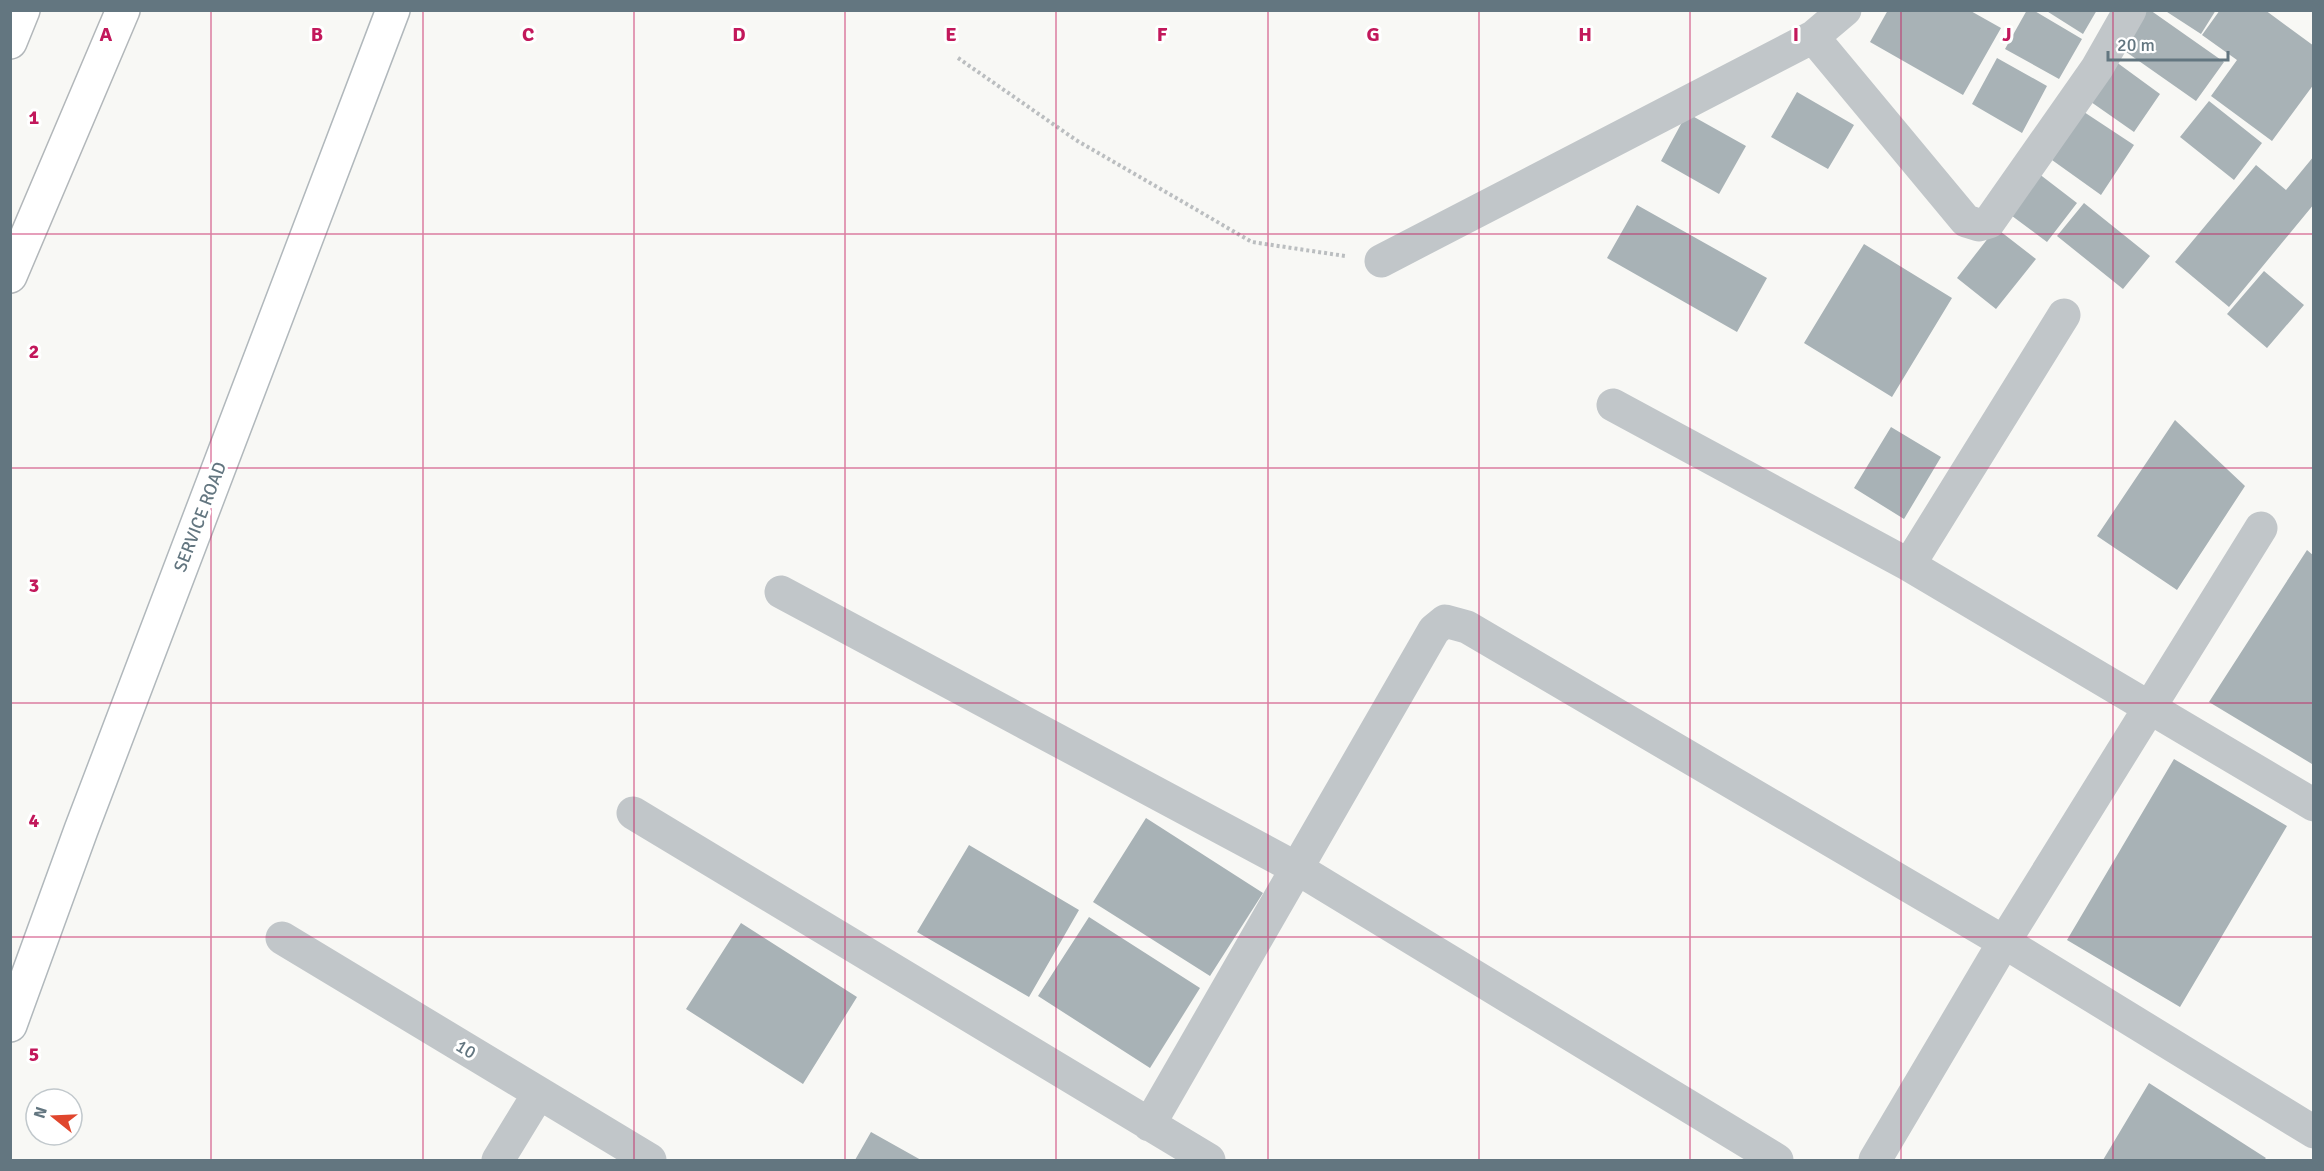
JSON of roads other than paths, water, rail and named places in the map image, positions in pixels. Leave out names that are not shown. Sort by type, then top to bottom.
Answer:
[{"type":"main road","points":[[10,42],[23,10]]},
{"type":"main road","points":[[10,276],[123,10]]},
{"type":"main road","name":"SERVICE ROAD","points":[[10,1025],[81,830],[393,10]]},
{"type":"street","points":[[1381,261],[1813,37],[1845,10]]},
{"type":"street","points":[[1813,37],[1966,221],[1979,225],[1989,222],[2097,68],[2130,10]]},
{"type":"street","points":[[1909,565],[2064,315]]},
{"type":"street","points":[[1612,405],[1909,565],[2313,805]]},
{"type":"street","points":[[1875,1161],[2004,942],[2152,708],[2261,528]]},
{"type":"street","points":[[781,592],[1298,869],[1777,1161]]},
{"type":"street","points":[[1149,1125],[1434,630],[1445,621],[1467,627],[2004,942],[2313,1132]]},
{"type":"street","points":[[633,813],[1209,1161]]},
{"type":"street","name":"10","points":[[282,938],[650,1161]]},
{"type":"street","points":[[498,1161],[539,1093]]}]
